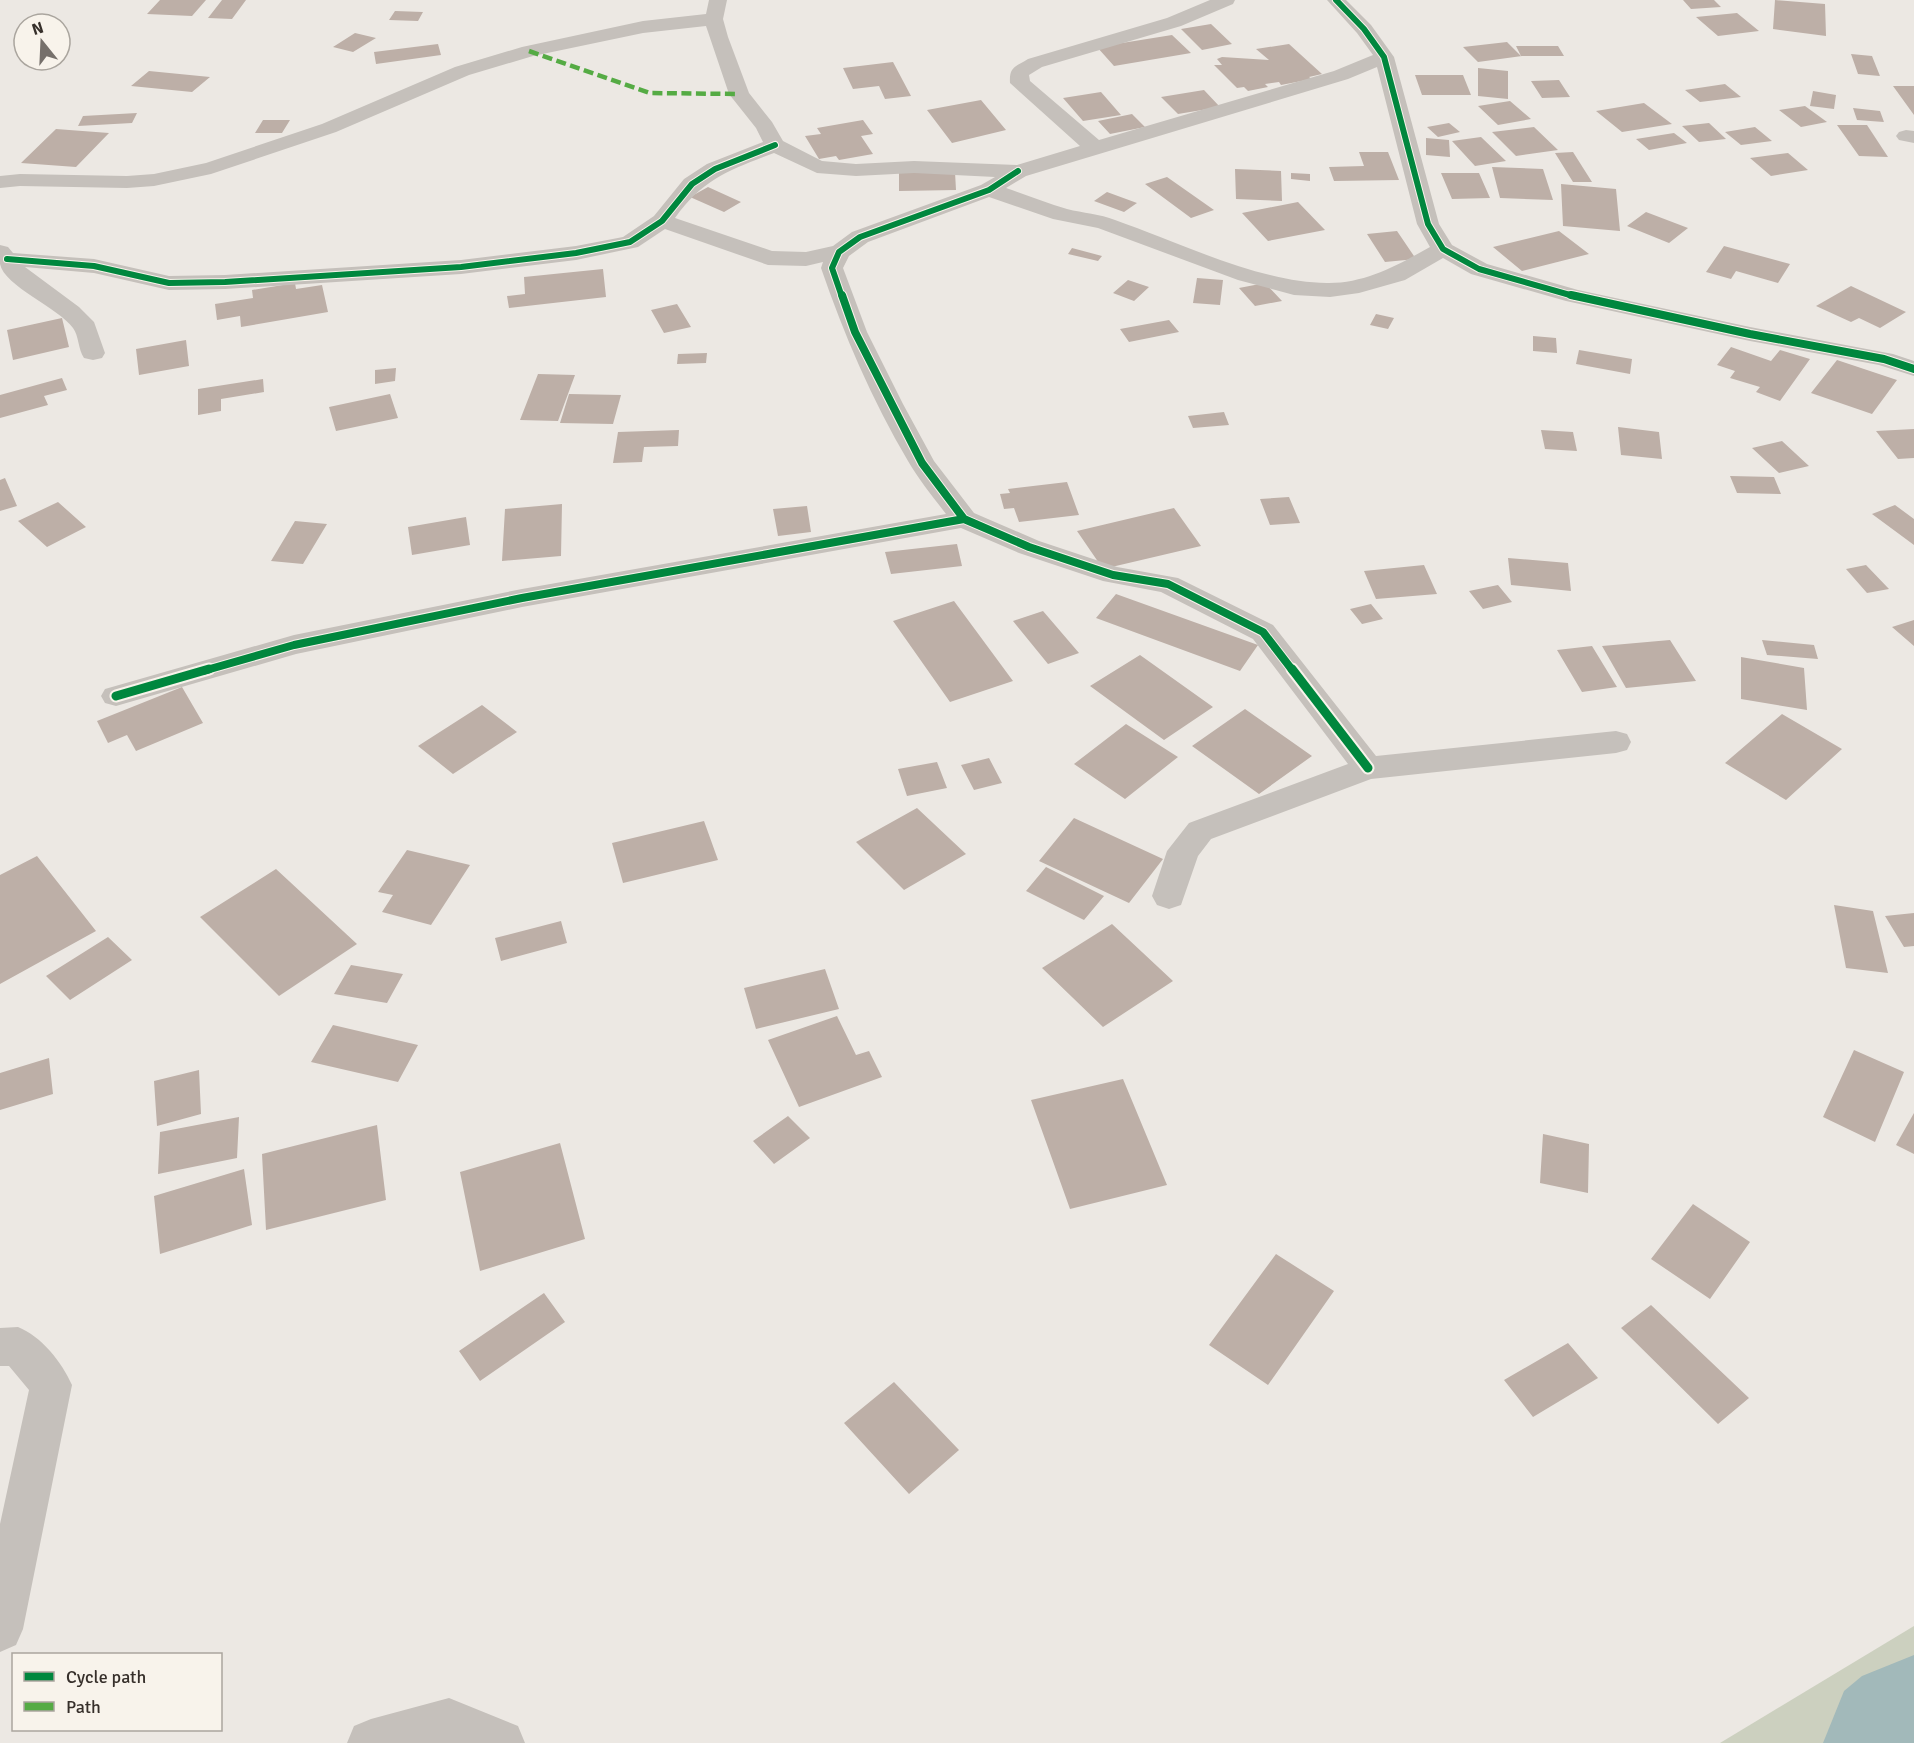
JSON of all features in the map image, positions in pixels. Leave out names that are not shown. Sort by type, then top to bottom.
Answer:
[{"type":"street","points":[[1095,148],[1020,83],[1019,73],[1035,63],[1174,22],[1226,0]]},
{"type":"street","points":[[1336,0],[1364,29],[1384,57],[1428,224],[1443,249],[1479,269],[1574,296],[1750,334],[1884,358],[1914,369]]},
{"type":"street","points":[[0,182],[20,180],[127,182],[154,180],[211,168],[329,128],[462,71],[529,51],[716,10],[726,63],[739,94],[765,126],[775,145],[817,168],[856,170],[914,167],[1018,171]]},
{"type":"street","points":[[662,221],[742,247],[768,258],[806,259],[840,251],[860,237],[989,190],[1018,171],[1341,75],[1384,57]]},
{"type":"street","points":[[4,255],[94,266],[169,283],[236,282],[461,267],[576,253],[630,242],[662,221],[692,184],[715,170],[775,145]]},
{"type":"street","points":[[989,190],[1061,214],[1104,223],[1246,275],[1294,288],[1330,290],[1359,286],[1397,275],[1443,249]]},
{"type":"street","points":[[840,251],[831,268],[855,332],[922,463],[964,519],[1029,547],[1113,575],[1168,584],[1263,632],[1368,768]]},
{"type":"street","points":[[4,255],[22,278],[71,312],[86,327],[93,353]]},
{"type":"street","points":[[116,696],[306,642],[522,598],[964,519]]},
{"type":"street","points":[[1169,896],[1183,850],[1200,831],[1368,768],[1616,742]]},
{"type":"street","points":[[0,1347],[18,1346],[51,1385],[0,1629]]},
{"type":"street","points":[[371,1743],[449,1722],[501,1743]]},
{"type":"green space","points":[[1914,1626],[1914,1743],[1720,1743]]},
{"type":"building","points":[[160,0],[206,0],[192,16],[147,14]]},
{"type":"building","points":[[222,0],[246,0],[232,19],[208,18]]},
{"type":"building","points":[[1683,0],[1714,0],[1721,7],[1691,9]]},
{"type":"building","points":[[1775,0],[1825,4],[1826,36],[1773,29]]},
{"type":"building","points":[[395,11],[423,12],[418,21],[389,20]]},
{"type":"building","points":[[1737,13],[1759,31],[1718,36],[1696,17]]},
{"type":"building","points":[[1211,24],[1232,44],[1202,50],[1181,29]]},
{"type":"building","points":[[355,33],[376,38],[353,52],[333,47]]},
{"type":"building","points":[[1172,35],[1191,53],[1114,66],[1097,47]]},
{"type":"building","points":[[1507,42],[1521,56],[1516,46],[1558,46],[1564,56],[1522,56],[1478,62],[1463,47]]},
{"type":"building","points":[[438,44],[441,55],[376,64],[374,52]]},
{"type":"building","points":[[1289,44],[1322,74],[1309,77],[1312,79],[1281,85],[1279,82],[1265,84],[1268,87],[1248,91],[1244,87],[1237,88],[1214,65],[1222,65],[1217,59],[1222,57],[1269,60],[1256,49]]},
{"type":"building","points":[[1851,54],[1872,56],[1880,76],[1858,74]]},
{"type":"building","points":[[893,62],[911,96],[885,99],[879,86],[853,89],[843,68]]},
{"type":"building","points":[[1478,68],[1508,71],[1508,99],[1478,96]]},
{"type":"building","points":[[149,71],[210,77],[192,92],[131,86]]},
{"type":"building","points":[[1415,75],[1463,75],[1471,95],[1422,95]]},
{"type":"building","points":[[1559,80],[1570,97],[1542,98],[1531,81]]},
{"type":"building","points":[[1725,84],[1741,97],[1700,102],[1685,90]]},
{"type":"building","points":[[1893,86],[1914,86],[1914,115]]},
{"type":"building","points":[[1204,90],[1220,107],[1178,114],[1161,97]]},
{"type":"building","points":[[1813,91],[1836,95],[1834,109],[1810,106]]},
{"type":"building","points":[[1101,92],[1121,115],[1083,121],[1063,98]]},
{"type":"building","points":[[981,100],[1006,130],[952,143],[927,110]]},
{"type":"building","points":[[1510,101],[1531,119],[1498,125],[1478,106]]},
{"type":"building","points":[[1644,103],[1672,124],[1622,132],[1596,111]]},
{"type":"building","points":[[1805,106],[1827,122],[1801,127],[1779,110]]},
{"type":"building","points":[[1853,108],[1880,111],[1884,122],[1857,120]]},
{"type":"building","points":[[137,113],[132,123],[78,126],[83,116]]},
{"type":"building","points":[[1132,114],[1145,127],[1110,134],[1098,121]]},
{"type":"building","points":[[263,120],[290,120],[282,133],[255,133]]},
{"type":"building","points":[[863,120],[873,134],[861,136],[873,154],[839,160],[836,156],[819,159],[805,136],[821,134],[817,128]]},
{"type":"building","points":[[1449,123],[1460,132],[1438,137],[1427,127]]},
{"type":"building","points":[[1709,123],[1726,139],[1699,142],[1682,126]]},
{"type":"building","points":[[1837,125],[1867,125],[1888,157],[1859,156]]},
{"type":"building","points":[[1534,127],[1558,150],[1516,156],[1492,132]]},
{"type":"building","points":[[1755,127],[1772,141],[1741,145],[1725,132]]},
{"type":"building","points":[[56,129],[109,133],[76,167],[21,163]]},
{"type":"building","points":[[1674,133],[1687,143],[1649,150],[1636,139]]},
{"type":"building","points":[[1481,137],[1506,161],[1475,166],[1452,141]]},
{"type":"building","points":[[1426,138],[1449,140],[1450,157],[1426,155]]},
{"type":"building","points":[[1359,152],[1388,152],[1399,180],[1334,181],[1329,167],[1364,166]]},
{"type":"building","points":[[1573,152],[1592,182],[1573,182],[1555,153]]},
{"type":"building","points":[[1788,153],[1808,170],[1771,176],[1750,158]]},
{"type":"building","points":[[1492,167],[1543,169],[1553,200],[1500,198]]},
{"type":"building","points":[[1235,169],[1281,171],[1282,201],[1236,199]]},
{"type":"building","points":[[955,172],[956,190],[899,191],[899,173]]},
{"type":"building","points":[[1291,173],[1310,174],[1310,181],[1291,179]]},
{"type":"building","points":[[1441,173],[1479,173],[1490,198],[1452,199]]},
{"type":"building","points":[[1167,177],[1214,210],[1191,218],[1145,184]]},
{"type":"building","points":[[1561,184],[1616,189],[1620,231],[1563,226]]},
{"type":"building","points":[[708,187],[741,202],[724,212],[690,197]]},
{"type":"building","points":[[1107,192],[1137,203],[1124,212],[1094,201]]},
{"type":"building","points":[[1298,202],[1325,230],[1268,241],[1242,213]]},
{"type":"building","points":[[1646,212],[1688,228],[1669,243],[1627,226]]},
{"type":"building","points":[[1397,231],[1416,259],[1385,262],[1367,234]]},
{"type":"building","points":[[1559,231],[1589,254],[1522,271],[1493,247]]},
{"type":"building","points":[[1724,246],[1790,264],[1778,283],[1736,271],[1731,279],[1706,272]]},
{"type":"building","points":[[1072,248],[1102,256],[1098,261],[1068,254]]},
{"type":"building","points":[[603,269],[606,297],[509,308],[507,296],[525,294],[524,277]]},
{"type":"building","points":[[1197,278],[1223,280],[1220,305],[1193,303]]},
{"type":"building","points":[[1128,280],[1149,287],[1134,301],[1113,293]]},
{"type":"building","points":[[295,283],[296,289],[322,285],[328,312],[241,327],[240,316],[217,320],[215,304],[253,298],[252,290]]},
{"type":"building","points":[[1265,283],[1282,301],[1255,306],[1239,288]]},
{"type":"building","points":[[1851,286],[1906,312],[1880,328],[1859,318],[1851,322],[1816,306]]},
{"type":"building","points":[[677,304],[691,327],[664,333],[651,310]]},
{"type":"building","points":[[1376,314],[1394,318],[1388,329],[1370,325]]},
{"type":"building","points":[[62,318],[69,347],[13,360],[7,330]]},
{"type":"building","points":[[1169,320],[1179,332],[1129,342],[1120,329]]},
{"type":"building","points":[[1533,336],[1556,338],[1557,353],[1533,351]]},
{"type":"building","points":[[186,340],[189,366],[139,375],[136,349]]},
{"type":"building","points":[[1731,347],[1771,361],[1780,350],[1810,359],[1780,401],[1756,392],[1760,387],[1730,378],[1735,371],[1717,365]]},
{"type":"building","points":[[1579,350],[1632,359],[1630,374],[1576,364]]},
{"type":"building","points":[[707,353],[706,363],[677,364],[678,354]]},
{"type":"building","points":[[1837,360],[1897,380],[1872,414],[1811,393]]},
{"type":"building","points":[[396,368],[395,381],[375,384],[375,370]]},
{"type":"building","points":[[538,374],[575,375],[558,421],[520,420]]},
{"type":"building","points":[[62,378],[67,390],[44,396],[48,405],[0,418],[0,395]]},
{"type":"building","points":[[263,379],[264,392],[221,399],[221,411],[198,415],[198,389]]},
{"type":"building","points":[[390,394],[398,418],[336,431],[329,407]]},
{"type":"building","points":[[569,394],[621,395],[613,424],[560,423]]},
{"type":"building","points":[[1224,412],[1229,425],[1193,428],[1188,416]]},
{"type":"building","points":[[1618,427],[1659,432],[1662,459],[1621,455]]},
{"type":"building","points":[[1914,429],[1914,458],[1898,459],[1876,431]]},
{"type":"building","points":[[679,430],[678,446],[644,447],[642,462],[613,463],[618,432]]},
{"type":"building","points":[[1541,430],[1573,432],[1577,451],[1545,449]]},
{"type":"building","points":[[1782,441],[1809,466],[1779,473],[1752,448]]},
{"type":"building","points":[[1730,476],[1774,477],[1781,494],[1737,493]]},
{"type":"building","points":[[5,478],[17,506],[0,511],[0,480]]},
{"type":"building","points":[[1067,482],[1079,515],[1019,522],[1014,508],[1004,509],[1000,494],[1010,493],[1008,489]]},
{"type":"building","points":[[1289,497],[1300,523],[1270,525],[1260,499]]},
{"type":"building","points":[[58,502],[86,527],[47,547],[18,521]]},
{"type":"building","points":[[562,504],[561,556],[502,561],[505,509]]},
{"type":"building","points":[[1895,505],[1914,519],[1914,545],[1872,514]]},
{"type":"building","points":[[807,506],[811,532],[778,536],[773,509]]},
{"type":"building","points":[[1174,508],[1201,546],[1103,569],[1077,531]]},
{"type":"building","points":[[466,517],[470,545],[412,555],[408,527]]},
{"type":"building","points":[[295,521],[327,524],[303,564],[271,561]]},
{"type":"building","points":[[957,544],[962,566],[891,574],[885,552]]},
{"type":"building","points":[[1508,558],[1568,563],[1571,591],[1511,585]]},
{"type":"building","points":[[1424,565],[1437,594],[1376,599],[1364,571]]},
{"type":"building","points":[[1866,565],[1889,589],[1867,593],[1846,569]]},
{"type":"building","points":[[1498,585],[1512,602],[1483,609],[1469,591]]},
{"type":"building","points":[[1116,594],[1258,645],[1240,671],[1096,618]]},
{"type":"building","points":[[954,601],[1013,681],[950,702],[893,621]]},
{"type":"building","points":[[1371,604],[1383,619],[1362,624],[1350,609]]},
{"type":"building","points":[[1043,611],[1079,653],[1048,664],[1013,621]]},
{"type":"building","points":[[1914,620],[1914,646],[1892,627]]},
{"type":"building","points":[[1670,640],[1696,681],[1626,688],[1602,646]]},
{"type":"building","points":[[1762,640],[1814,645],[1818,659],[1767,655]]},
{"type":"building","points":[[1592,646],[1617,687],[1582,692],[1557,650]]},
{"type":"building","points":[[1140,655],[1213,707],[1164,740],[1090,686]]},
{"type":"building","points":[[1741,657],[1804,668],[1807,710],[1741,699]]},
{"type":"building","points":[[182,687],[203,723],[136,751],[127,735],[108,743],[97,721]]},
{"type":"building","points":[[482,705],[517,732],[453,774],[418,746]]},
{"type":"building","points":[[1245,709],[1312,756],[1259,794],[1192,746]]},
{"type":"building","points":[[1782,714],[1842,749],[1786,800],[1725,763]]},
{"type":"building","points":[[1126,724],[1178,757],[1125,799],[1074,764]]},
{"type":"building","points":[[989,758],[1002,783],[974,790],[961,765]]},
{"type":"building","points":[[937,762],[947,788],[907,796],[898,769]]},
{"type":"building","points":[[917,808],[966,854],[904,890],[856,842]]},
{"type":"building","points":[[1074,818],[1163,859],[1129,903],[1039,861]]},
{"type":"building","points":[[704,821],[718,860],[623,883],[612,843]]},
{"type":"building","points":[[407,850],[470,865],[431,925],[382,912],[393,895],[378,892]]},
{"type":"building","points":[[37,856],[96,931],[0,984],[0,875]]},
{"type":"building","points":[[1046,867],[1104,896],[1084,920],[1026,891]]},
{"type":"building","points":[[276,869],[357,944],[279,996],[200,917]]},
{"type":"building","points":[[1834,905],[1873,911],[1888,973],[1846,968]]},
{"type":"building","points":[[1914,913],[1914,946],[1904,947],[1885,916]]},
{"type":"building","points":[[561,921],[567,943],[501,961],[495,938]]},
{"type":"building","points":[[1112,924],[1173,981],[1103,1027],[1042,968]]},
{"type":"building","points":[[108,937],[132,960],[70,1000],[46,976]]},
{"type":"building","points":[[351,965],[403,974],[387,1003],[334,994]]},
{"type":"building","points":[[825,969],[839,1009],[756,1029],[744,988]]},
{"type":"building","points":[[837,1016],[856,1055],[869,1051],[882,1077],[799,1107],[768,1040]]},
{"type":"building","points":[[333,1025],[418,1045],[398,1082],[311,1062]]},
{"type":"building","points":[[1854,1050],[1904,1072],[1875,1142],[1823,1117]]},
{"type":"building","points":[[49,1058],[53,1094],[0,1110],[0,1073]]},
{"type":"building","points":[[199,1070],[201,1114],[157,1126],[154,1081]]},
{"type":"building","points":[[1123,1079],[1167,1185],[1070,1209],[1031,1100]]},
{"type":"building","points":[[1914,1113],[1914,1154],[1896,1145]]},
{"type":"building","points":[[788,1116],[810,1138],[774,1164],[753,1141]]},
{"type":"building","points":[[239,1117],[237,1158],[158,1174],[160,1132]]},
{"type":"building","points":[[377,1125],[386,1200],[266,1230],[262,1154]]},
{"type":"building","points":[[1543,1134],[1589,1144],[1588,1193],[1540,1183]]},
{"type":"building","points":[[560,1143],[585,1239],[480,1271],[460,1172]]},
{"type":"building","points":[[244,1169],[252,1225],[160,1254],[154,1196]]},
{"type":"building","points":[[1693,1204],[1750,1242],[1710,1299],[1651,1259]]},
{"type":"building","points":[[1276,1254],[1334,1291],[1268,1385],[1209,1345]]},
{"type":"building","points":[[544,1293],[565,1322],[480,1381],[459,1351]]},
{"type":"building","points":[[1651,1305],[1749,1398],[1718,1424],[1621,1328]]},
{"type":"building","points":[[1568,1343],[1598,1378],[1533,1417],[1504,1380]]},
{"type":"building","points":[[894,1382],[959,1450],[909,1494],[844,1423]]},
{"type":"waterway","points":[[1896,1743],[1914,1728]]},
{"type":"marked path","points":[[529,51],[650,93],[739,94]]},
{"type":"cycle path","points":[[1336,0],[1364,29],[1384,57],[1428,224],[1443,249],[1479,269],[1574,296],[1750,334],[1884,359],[1914,369]]},
{"type":"cycle path","points":[[7,259],[94,266],[169,283],[225,282],[461,267],[576,253],[630,242],[662,221],[692,184],[715,169],[775,145]]},
{"type":"cycle path","points":[[1018,171],[989,190],[860,237],[839,252],[832,268],[855,332],[922,463],[964,519],[1029,547],[1113,575],[1168,584],[1263,632],[1368,768]]},
{"type":"cycle path","points":[[116,696],[294,645],[522,598],[964,519]]}]
